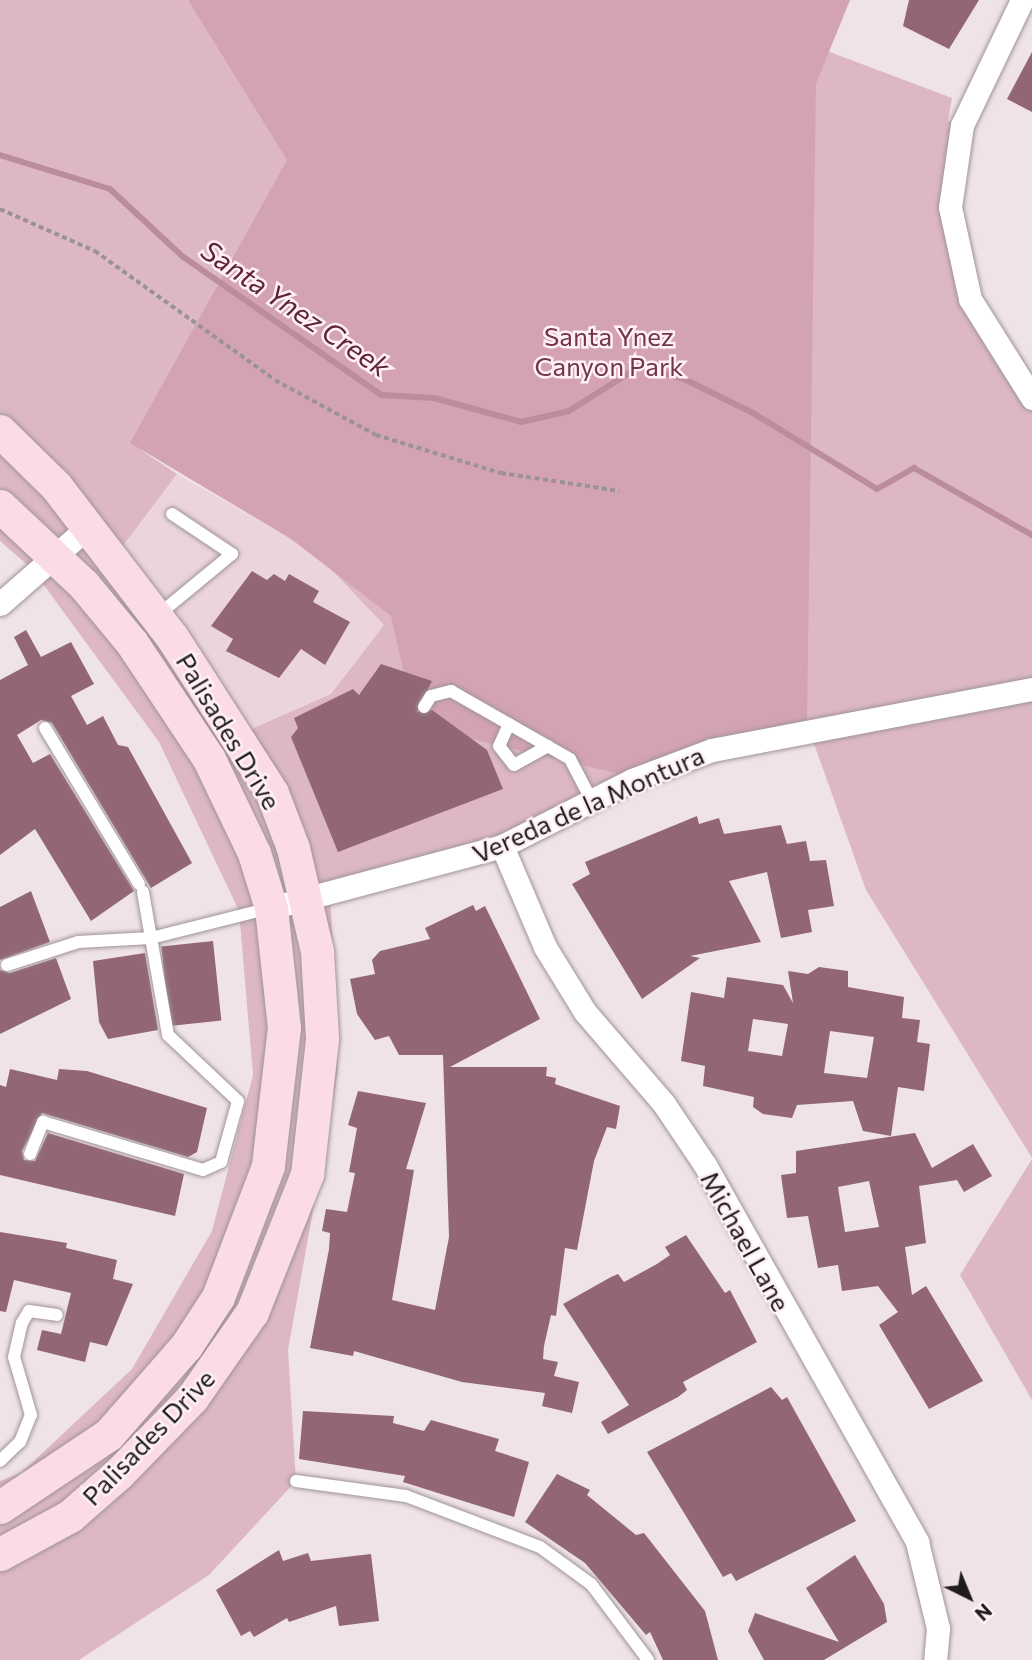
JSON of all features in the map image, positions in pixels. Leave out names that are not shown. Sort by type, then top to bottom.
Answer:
[{"type":"street","points":[[1022,0],[962,125],[950,207],[970,299],[1032,398]]},
{"type":"street","name":"Palisades Drive","points":[[0,431],[19,444],[88,527],[155,618],[272,793],[305,897],[321,995],[321,1084],[307,1174],[275,1266],[252,1312],[192,1398],[70,1516],[0,1554]]},
{"type":"street","name":"Palisades Drive","points":[[0,506],[53,556],[132,643],[209,759],[254,853],[271,908],[282,1072],[268,1166],[234,1262],[186,1346],[148,1394],[78,1459],[0,1507]]},
{"type":"street","points":[[0,604],[88,527]]},
{"type":"street","name":"Vereda de la Montura","points":[[271,908],[502,846],[592,801],[712,750],[1032,689]]},
{"type":"street","name":"Michael Lane","points":[[502,846],[545,947],[585,1012],[664,1104],[705,1165],[917,1542],[938,1628],[935,1660]]},
{"type":"lane","points":[[155,618],[232,554],[172,514]]},
{"type":"lane","points":[[424,707],[431,696],[451,691],[570,759],[592,801]]},
{"type":"lane","points":[[509,724],[499,746],[514,765],[548,746]]},
{"type":"lane","points":[[30,1154],[43,1122],[203,1170],[221,1161],[238,1101],[169,1035],[141,888],[45,728]]},
{"type":"lane","points":[[7,965],[78,942],[151,938],[271,908]]},
{"type":"lane","points":[[0,1461],[20,1442],[32,1415],[14,1357],[22,1322],[29,1311],[57,1315]]},
{"type":"lane","points":[[296,1481],[406,1496],[540,1547],[591,1584],[648,1660]]},
{"type":"path","points":[[0,209],[94,251],[275,380],[376,435],[501,473],[620,491]]},
{"type":"shaded area","points":[[177,474],[291,539],[391,616],[331,694],[239,734],[116,555]]},
{"type":"green space","name":"Santa Ynez Canyon Park","points":[[0,0],[188,0],[196,12],[224,0],[806,43],[952,98],[948,121],[962,125],[955,205],[975,296],[1032,388],[1032,1158],[866,890],[807,724],[397,639],[416,726],[628,773],[499,839],[330,888],[338,1071],[288,1350],[296,1481],[209,1575],[79,1660],[0,1660],[0,1481],[21,1473],[132,1369],[212,1231],[253,1075],[239,911],[159,742],[32,569],[0,541]],"holes":[[[181,410],[384,625],[331,694],[240,734],[116,555],[177,474],[141,450]]]},
{"type":"green space","name":"Santa Ynez Canyon Park","points":[[188,0],[850,0],[816,84],[807,724],[629,776],[416,726],[391,616],[291,539],[130,443],[287,160]]},
{"type":"green space","points":[[1032,1159],[1032,1400],[960,1275]]},
{"type":"building","points":[[909,0],[979,0],[949,49],[903,26]]},
{"type":"building","points":[[1032,52],[1032,112],[1007,99]]},
{"type":"building","points":[[252,571],[267,580],[274,574],[285,581],[289,574],[319,591],[313,602],[350,622],[325,665],[301,649],[279,678],[226,651],[233,639],[211,626]]},
{"type":"building","points":[[26,630],[41,657],[71,642],[94,684],[71,696],[87,725],[103,716],[118,745],[128,747],[192,863],[151,888],[52,723],[41,720],[17,735],[33,763],[50,754],[134,891],[91,921],[35,829],[0,855],[0,680],[28,665],[14,637]]},
{"type":"building","points":[[381,664],[432,681],[417,712],[432,710],[487,750],[503,789],[338,852],[291,737],[298,728],[294,718],[353,689],[359,695]]},
{"type":"building","points":[[697,816],[699,824],[719,818],[724,834],[781,825],[787,844],[806,841],[810,861],[826,860],[834,906],[808,910],[812,932],[781,938],[767,872],[729,881],[761,942],[690,956],[700,958],[642,999],[572,884],[590,874],[585,862]]},
{"type":"building","points":[[31,891],[50,942],[0,960],[0,907]]},
{"type":"building","points":[[473,905],[476,911],[485,906],[540,1019],[450,1067],[547,1067],[546,1076],[556,1078],[555,1084],[620,1106],[616,1129],[607,1127],[594,1161],[577,1250],[565,1248],[556,1316],[551,1315],[544,1346],[543,1359],[558,1362],[554,1376],[579,1382],[572,1413],[542,1406],[545,1393],[462,1382],[354,1351],[353,1356],[310,1348],[329,1249],[330,1233],[322,1231],[326,1209],[347,1212],[355,1173],[349,1172],[357,1128],[348,1125],[358,1091],[426,1103],[406,1169],[414,1170],[392,1300],[435,1310],[449,1237],[443,1055],[399,1055],[389,1036],[375,1040],[357,1014],[350,979],[375,974],[372,960],[380,951],[430,939],[425,928]]},
{"type":"building","points":[[213,941],[221,1021],[170,1026],[161,946]]},
{"type":"building","points":[[145,953],[158,1030],[108,1039],[99,1022],[93,961]]},
{"type":"building","points":[[56,958],[71,999],[0,1034],[0,970],[10,973]]},
{"type":"building","points":[[819,967],[848,971],[848,987],[904,997],[902,1018],[920,1020],[917,1042],[930,1044],[924,1091],[898,1087],[891,1136],[863,1131],[853,1101],[797,1105],[792,1118],[763,1114],[753,1107],[754,1097],[703,1086],[705,1066],[681,1061],[691,992],[724,998],[727,977],[783,985],[793,1003],[788,971],[808,974]],"holes":[[[753,1019],[788,1024],[782,1056],[748,1051]],[[830,1031],[874,1037],[867,1078],[824,1073]]]},
{"type":"building","points":[[10,1069],[57,1080],[59,1069],[87,1071],[207,1108],[197,1152],[188,1157],[42,1113],[22,1151],[24,1160],[35,1161],[48,1133],[184,1174],[175,1216],[0,1175],[0,1085],[6,1087]]},
{"type":"building","points":[[915,1133],[932,1168],[973,1144],[992,1176],[964,1192],[957,1180],[919,1186],[926,1243],[905,1247],[912,1295],[926,1286],[983,1381],[929,1409],[879,1325],[898,1312],[878,1286],[842,1291],[838,1265],[818,1268],[808,1216],[787,1218],[781,1175],[796,1173],[796,1151]],"holes":[[[869,1181],[879,1227],[845,1232],[838,1187]]]},
{"type":"building","points":[[0,1232],[67,1243],[66,1248],[117,1260],[113,1279],[133,1284],[107,1346],[90,1342],[85,1362],[37,1350],[42,1330],[61,1334],[71,1293],[14,1280],[6,1312],[0,1311]]},
{"type":"building","points":[[686,1235],[725,1293],[730,1290],[757,1342],[683,1382],[687,1390],[678,1397],[608,1434],[601,1422],[629,1405],[563,1304],[618,1274],[624,1282],[657,1264],[670,1255],[665,1247]]},
{"type":"building","points":[[771,1387],[782,1400],[787,1397],[856,1521],[736,1581],[731,1573],[723,1577],[647,1452]]},
{"type":"building","points":[[303,1411],[394,1416],[393,1423],[424,1431],[431,1420],[499,1439],[495,1451],[529,1462],[514,1517],[403,1482],[405,1476],[299,1459]]},
{"type":"building","points":[[557,1474],[590,1490],[587,1495],[636,1535],[644,1533],[705,1611],[718,1660],[663,1660],[650,1632],[646,1635],[585,1563],[525,1522]]},
{"type":"building","points":[[279,1550],[283,1561],[308,1553],[311,1561],[371,1554],[379,1621],[339,1626],[336,1606],[289,1622],[287,1618],[254,1637],[250,1631],[241,1636],[216,1590]]},
{"type":"building","points":[[855,1555],[884,1604],[887,1622],[824,1660],[764,1660],[748,1631],[755,1613],[839,1642],[806,1588]]},
{"type":"waterway","name":"Santa Ynez Creek","points":[[0,155],[110,189],[182,256],[381,395],[434,398],[521,422],[569,411],[639,367],[684,379],[753,413],[877,489],[914,468],[1032,535]]}]
